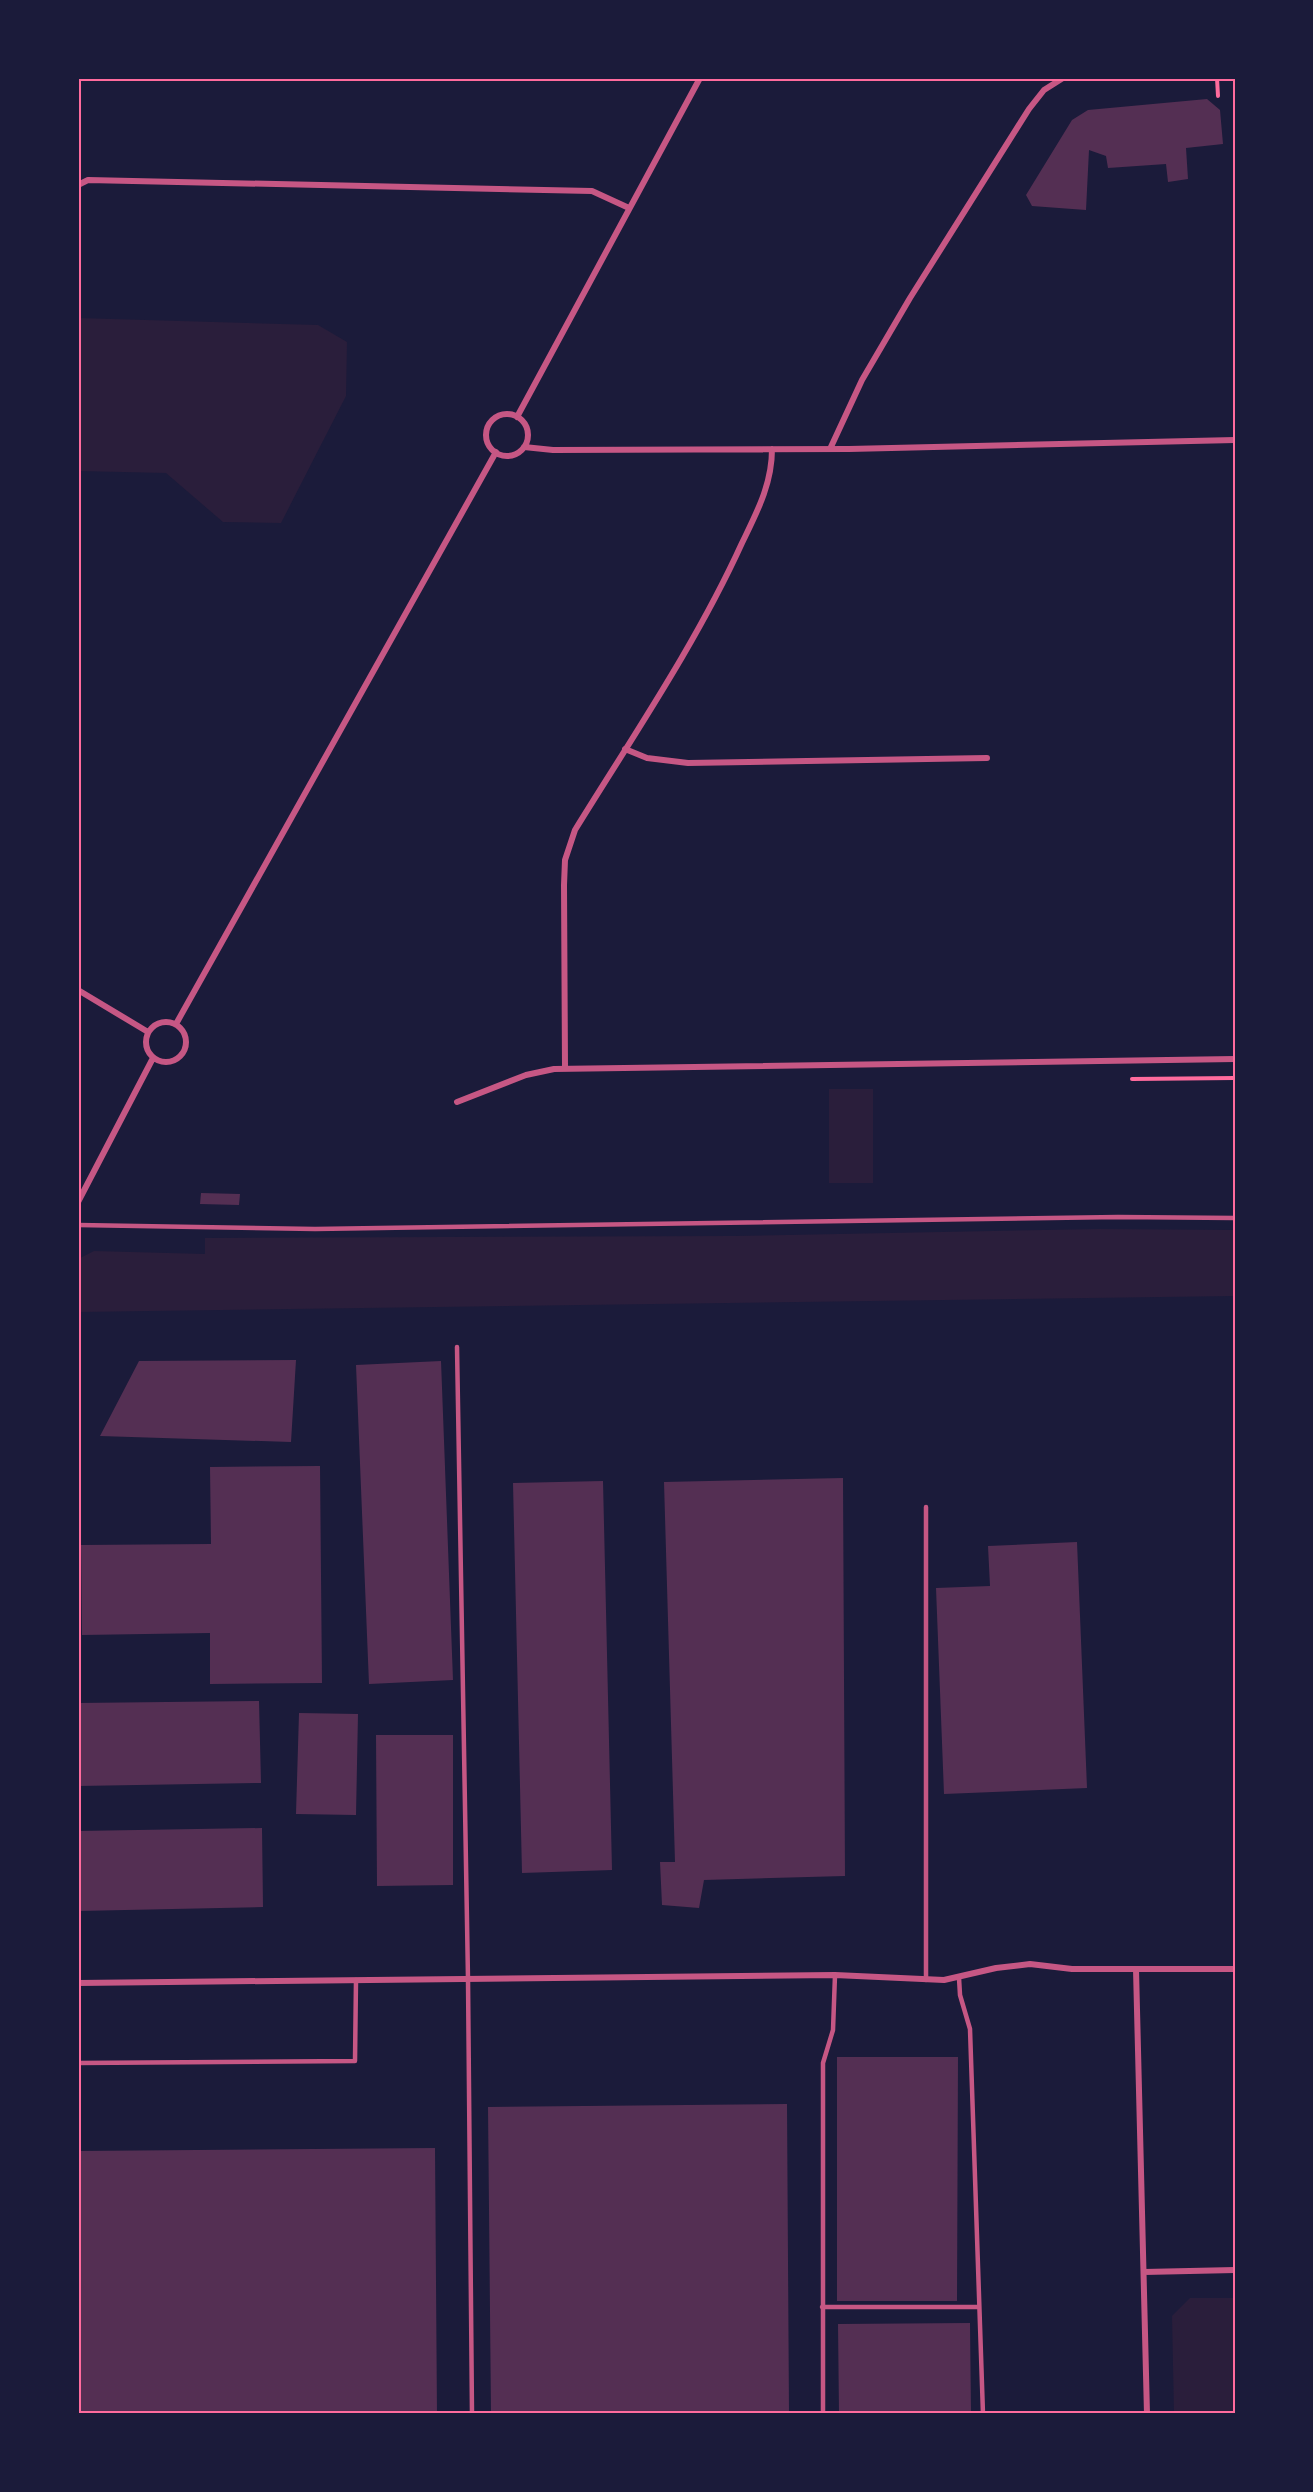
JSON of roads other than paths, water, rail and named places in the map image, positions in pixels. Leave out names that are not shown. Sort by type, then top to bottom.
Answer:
[{"type":"street","points":[[517,417],[700,78]]},
{"type":"street","points":[[830,449],[862,380],[910,298],[1029,109],[1044,90],[1063,78]]},
{"type":"street","points":[[78,185],[88,180],[592,191],[629,208]]},
{"type":"street","points":[[506,414],[517,417],[525,424],[527,441],[524,447],[513,455],[502,455],[496,452],[487,440],[488,426],[499,416],[506,414]]},
{"type":"street","points":[[524,447],[553,450],[830,449],[1235,440]]},
{"type":"street","points":[[565,1068],[565,860],[568,845],[575,830],[700,629],[720,592],[769,484],[772,449]]},
{"type":"street","points":[[176,1024],[496,452]]},
{"type":"street","points":[[625,749],[647,759],[688,762],[987,758]]},
{"type":"street","points":[[78,990],[148,1032]]},
{"type":"street","points":[[163,1022],[176,1024],[184,1033],[186,1040],[183,1052],[179,1057],[168,1061],[153,1058],[147,1049],[148,1032],[156,1024],[163,1022]]},
{"type":"street","points":[[78,1202],[153,1058]]},
{"type":"street","points":[[457,1102],[526,1075],[565,1068],[1235,1059]]},
{"type":"street","points":[[78,1983],[835,1975],[926,1980],[959,1978],[996,1968],[1030,1964],[1072,1969],[1235,1969]]},
{"type":"street","points":[[1136,1969],[1147,2414]]},
{"type":"street","points":[[1144,2272],[1235,2270]]},
{"type":"lane","points":[[78,1225],[315,1229],[1118,1217],[1235,1218]]},
{"type":"lane","points":[[457,1347],[468,1978],[472,2414]]},
{"type":"lane","points":[[926,1507],[926,1980]]},
{"type":"lane","points":[[823,2414],[823,2063],[833,2030],[835,1975]]},
{"type":"lane","points":[[959,1978],[960,1995],[970,2029],[983,2414]]},
{"type":"lane","points":[[78,2063],[356,2061],[356,1980]]},
{"type":"lane","points":[[822,2307],[979,2307]]}]
